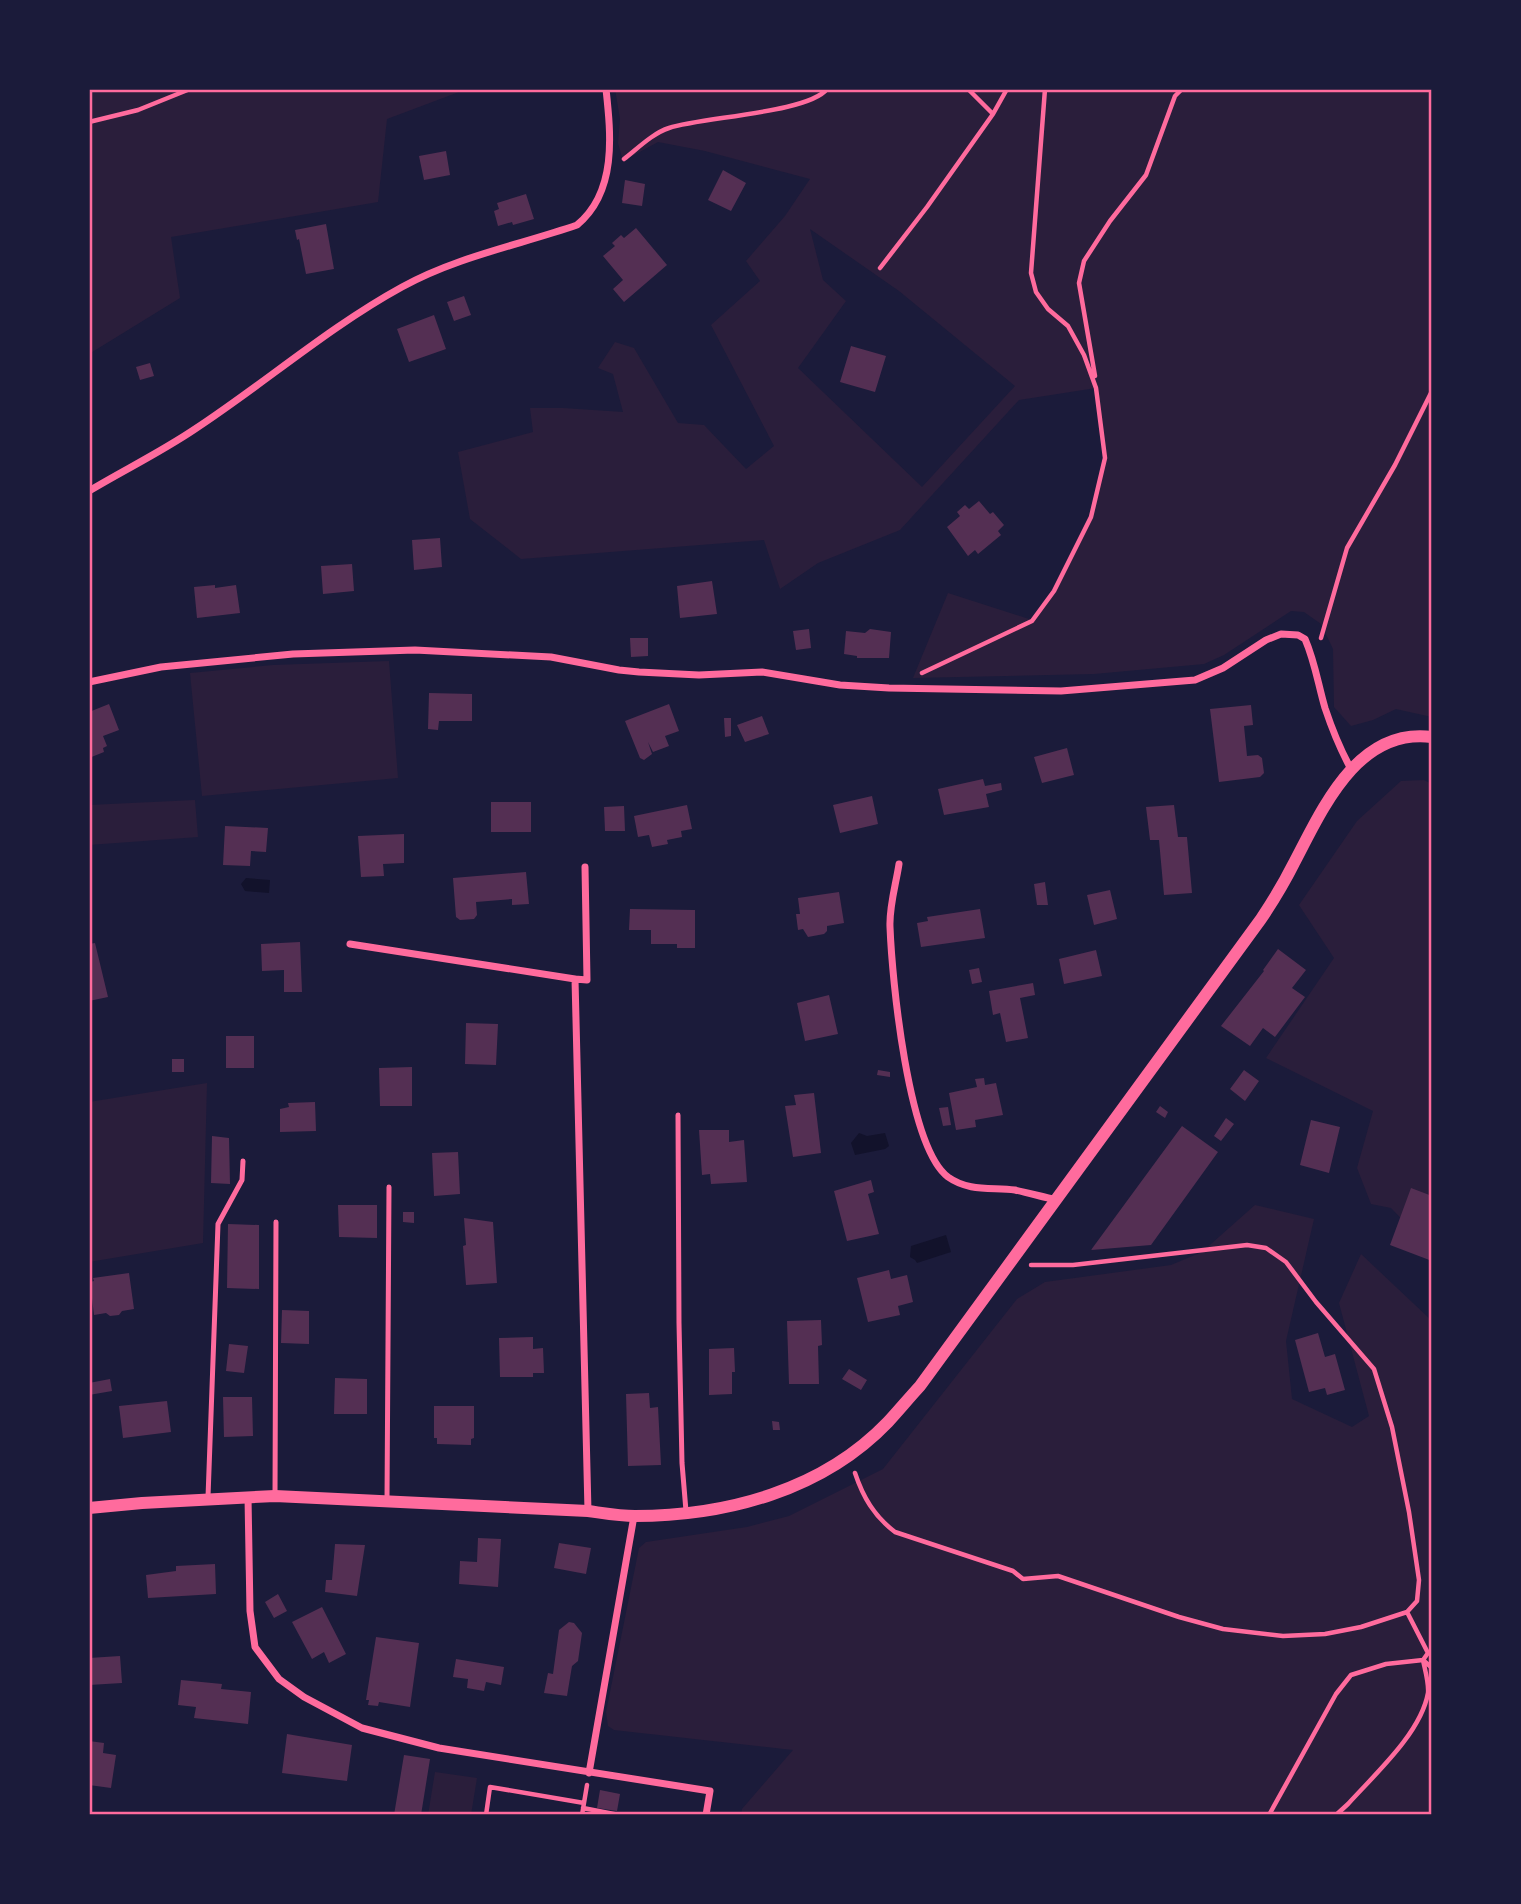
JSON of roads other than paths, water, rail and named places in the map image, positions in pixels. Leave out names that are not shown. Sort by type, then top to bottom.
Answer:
[{"type":"street","points":[[89,491],[194,430],[400,287],[455,264],[578,225],[589,215],[599,197],[611,149],[606,89]]},
{"type":"street","points":[[89,681],[161,667],[293,654],[415,650],[551,657],[619,670],[699,675],[762,672],[840,684],[889,688],[1061,691],[1195,680],[1223,668],[1266,640],[1281,634],[1298,635],[1305,639],[1314,661],[1324,706],[1351,769]]},
{"type":"street","points":[[89,1508],[275,1496],[588,1511],[634,1516],[686,1513],[753,1502],[817,1474],[848,1455],[887,1424],[920,1386],[1261,919],[1282,887],[1335,789],[1351,769],[1373,750],[1387,743],[1411,737],[1432,737]]},
{"type":"street","points":[[898,864],[890,925],[897,1006],[912,1096],[930,1154],[939,1169],[960,1184],[974,1188],[1013,1190],[1056,1200]]},
{"type":"street","points":[[351,944],[587,980],[585,867]]},
{"type":"street","points":[[575,979],[588,1511]]},
{"type":"street","points":[[248,1497],[249,1585],[257,1653],[269,1668],[304,1697],[336,1716],[388,1736],[439,1748],[710,1791],[706,1815]]},
{"type":"street","points":[[589,1773],[634,1516]]},
{"type":"lane","points":[[678,1115],[678,1323],[686,1513]]},
{"type":"lane","points":[[208,1499],[218,1224],[242,1180],[243,1161]]},
{"type":"lane","points":[[387,1500],[388,1187]]},
{"type":"lane","points":[[275,1496],[276,1222]]}]
